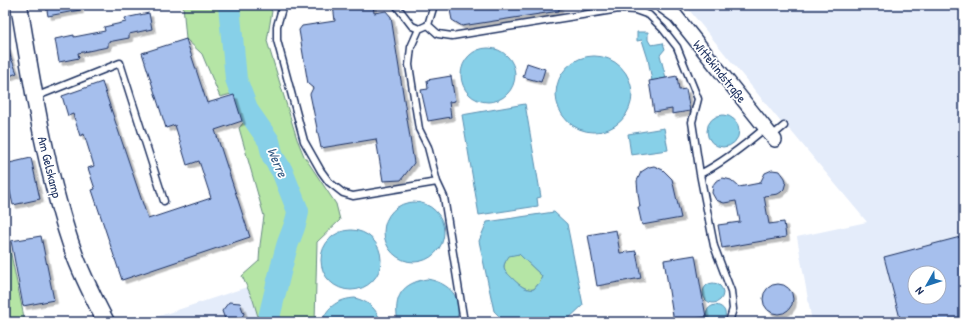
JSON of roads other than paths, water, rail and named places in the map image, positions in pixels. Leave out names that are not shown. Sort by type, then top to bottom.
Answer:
[{"type":"street","name":"Am Gelskamp","points":[[19,5],[44,147],[64,221],[76,257],[106,322]]},
{"type":"street","name":"Wittekindstraße","points":[[661,5],[676,16],[771,135]]},
{"type":"lane","points":[[283,5],[277,26],[277,40],[304,141],[329,182],[343,194],[353,196],[437,182]]},
{"type":"lane","points":[[396,5],[412,26],[419,29]]},
{"type":"lane","points":[[434,5],[428,25],[419,29],[411,47],[409,65],[419,129],[428,147],[437,182],[444,197],[464,322]]},
{"type":"lane","points":[[428,25],[438,34],[452,36],[619,9],[634,10],[648,15],[663,29],[677,47],[698,99],[692,122],[700,174],[714,246],[731,291],[733,309],[729,322]]},
{"type":"lane","points":[[35,97],[120,63],[164,201]]},
{"type":"lane","points":[[700,174],[739,150],[771,135],[784,126]]},
{"type":"water","points":[[637,32],[648,32],[648,40],[651,45],[663,43],[665,49],[660,55],[666,78],[652,81],[648,59],[642,40],[637,41]]},
{"type":"water","points":[[488,48],[498,50],[507,56],[513,65],[515,75],[513,85],[507,94],[498,100],[488,102],[478,100],[469,94],[463,85],[461,75],[463,65],[469,56],[478,50]]},
{"type":"water","points":[[587,56],[601,56],[615,62],[626,73],[632,87],[632,101],[629,109],[621,121],[615,126],[601,132],[587,132],[573,126],[562,115],[556,101],[556,87],[562,73],[573,62]]},
{"type":"water","points":[[525,104],[541,197],[537,198],[538,206],[479,215],[462,115]]},
{"type":"water","points":[[723,115],[732,118],[736,122],[739,131],[736,140],[732,144],[723,147],[714,144],[710,140],[707,131],[710,122],[714,118]]},
{"type":"water","points":[[664,128],[668,150],[631,155],[628,134]]},
{"type":"water","points":[[408,202],[420,202],[431,207],[439,215],[444,226],[442,244],[431,257],[420,262],[408,262],[397,257],[389,249],[384,238],[384,226],[389,215],[397,207]]},
{"type":"water","points":[[554,212],[567,224],[583,305],[565,322],[505,322],[494,311],[479,241],[487,222]],"holes":[[[519,254],[542,276],[540,282],[534,289],[526,288],[518,284],[505,271],[504,265],[509,256]]]},
{"type":"water","points":[[351,230],[368,235],[376,243],[381,260],[376,277],[368,285],[351,290],[334,285],[326,277],[321,260],[326,243],[334,235]]},
{"type":"water","points":[[427,279],[442,284],[453,293],[458,306],[456,322],[398,322],[397,305],[398,298],[401,293],[411,284]]},
{"type":"water","points":[[713,283],[720,286],[723,293],[720,300],[713,303],[706,300],[703,293],[706,286]]},
{"type":"water","points":[[355,298],[364,301],[371,306],[377,313],[381,322],[322,322],[324,316],[334,304]]},
{"type":"water","points":[[715,305],[721,307],[725,311],[725,319],[723,322],[709,322],[707,319],[706,314],[708,309]]},
{"type":"waterway","name":"Werre","points":[[229,5],[236,79],[248,111],[269,141],[273,157],[282,171],[298,211],[284,255],[268,322]]}]
